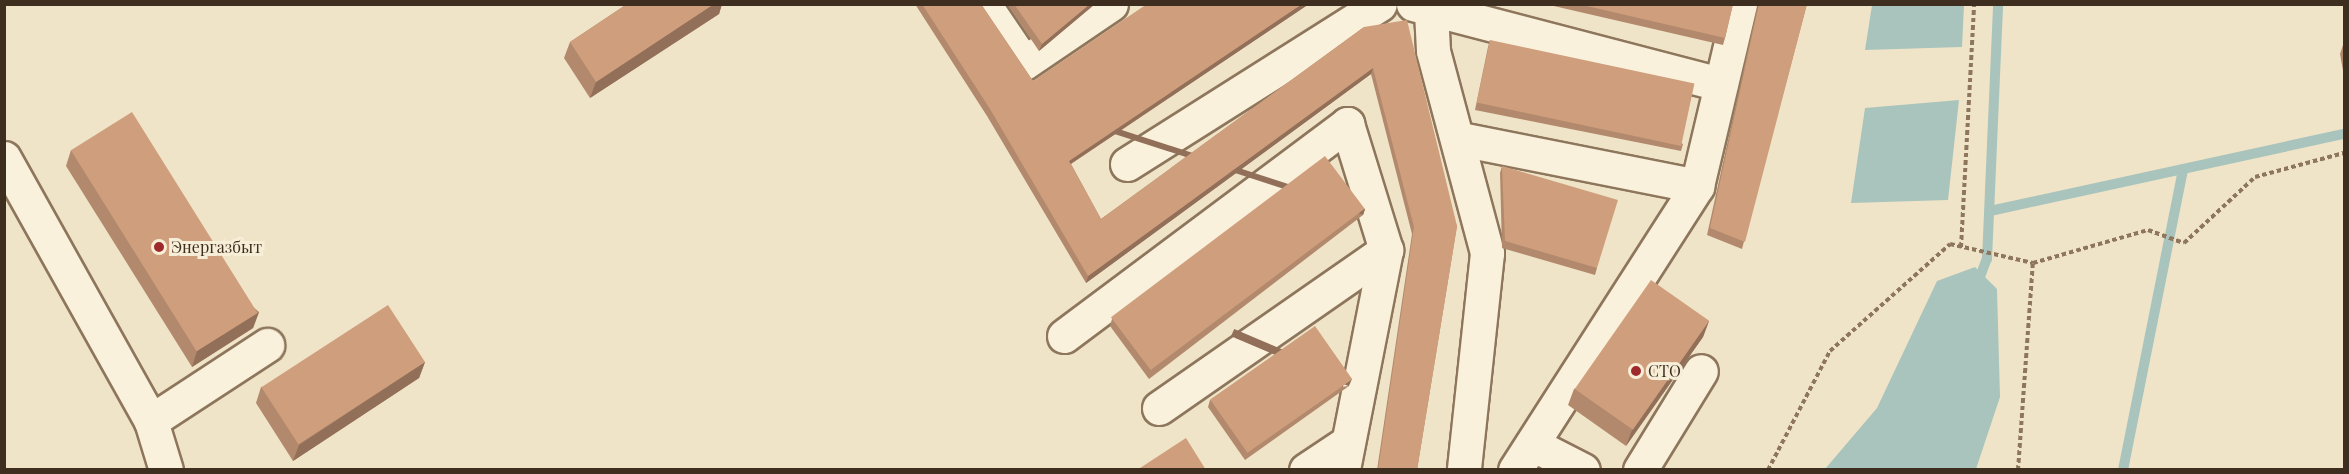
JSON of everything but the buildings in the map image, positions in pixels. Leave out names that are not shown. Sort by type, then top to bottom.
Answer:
[{"type":"lane","points":[[984,4],[1024,63],[1111,4]]},
{"type":"lane","points":[[1127,164],[1380,4]]},
{"type":"lane","points":[[1583,470],[1523,457],[1697,186],[1740,4]]},
{"type":"lane","points":[[1464,470],[1487,253],[1460,139],[1422,8],[1721,84]]},
{"type":"lane","points":[[1064,336],[1347,124],[1386,250],[1346,455],[1306,470]]},
{"type":"lane","points":[[1460,139],[1697,186]]},
{"type":"lane","points":[[4,158],[151,421],[166,470]]},
{"type":"lane","points":[[1159,408],[1386,250]]},
{"type":"lane","points":[[151,421],[267,345]]},
{"type":"lane","points":[[1640,470],[1701,371]]},
{"type":"path","points":[[1961,247],[1974,4]]},
{"type":"path","points":[[1768,470],[1830,351],[1950,244],[2012,261],[2033,263],[2148,230],[2184,243],[2254,177],[2344,153]]},
{"type":"path","points":[[2018,470],[2033,263]]},
{"type":"water","points":[[1872,5],[1964,5],[1962,47],[1865,50]]},
{"type":"water","points":[[1959,100],[1948,200],[1851,203],[1865,108]]},
{"type":"water","points":[[1975,267],[1997,289],[2000,397],[1976,469],[1825,469],[1877,408],[1937,281]]},
{"type":"waterway","points":[[1976,287],[1987,259],[1998,4]]},
{"type":"waterway","points":[[1990,211],[2344,134]]},
{"type":"waterway","points":[[2123,470],[2183,169]]},
{"type":"place","name":"Энергазбыт","points":[[159,247]]},
{"type":"place","name":"СТО","points":[[1636,371]]}]
